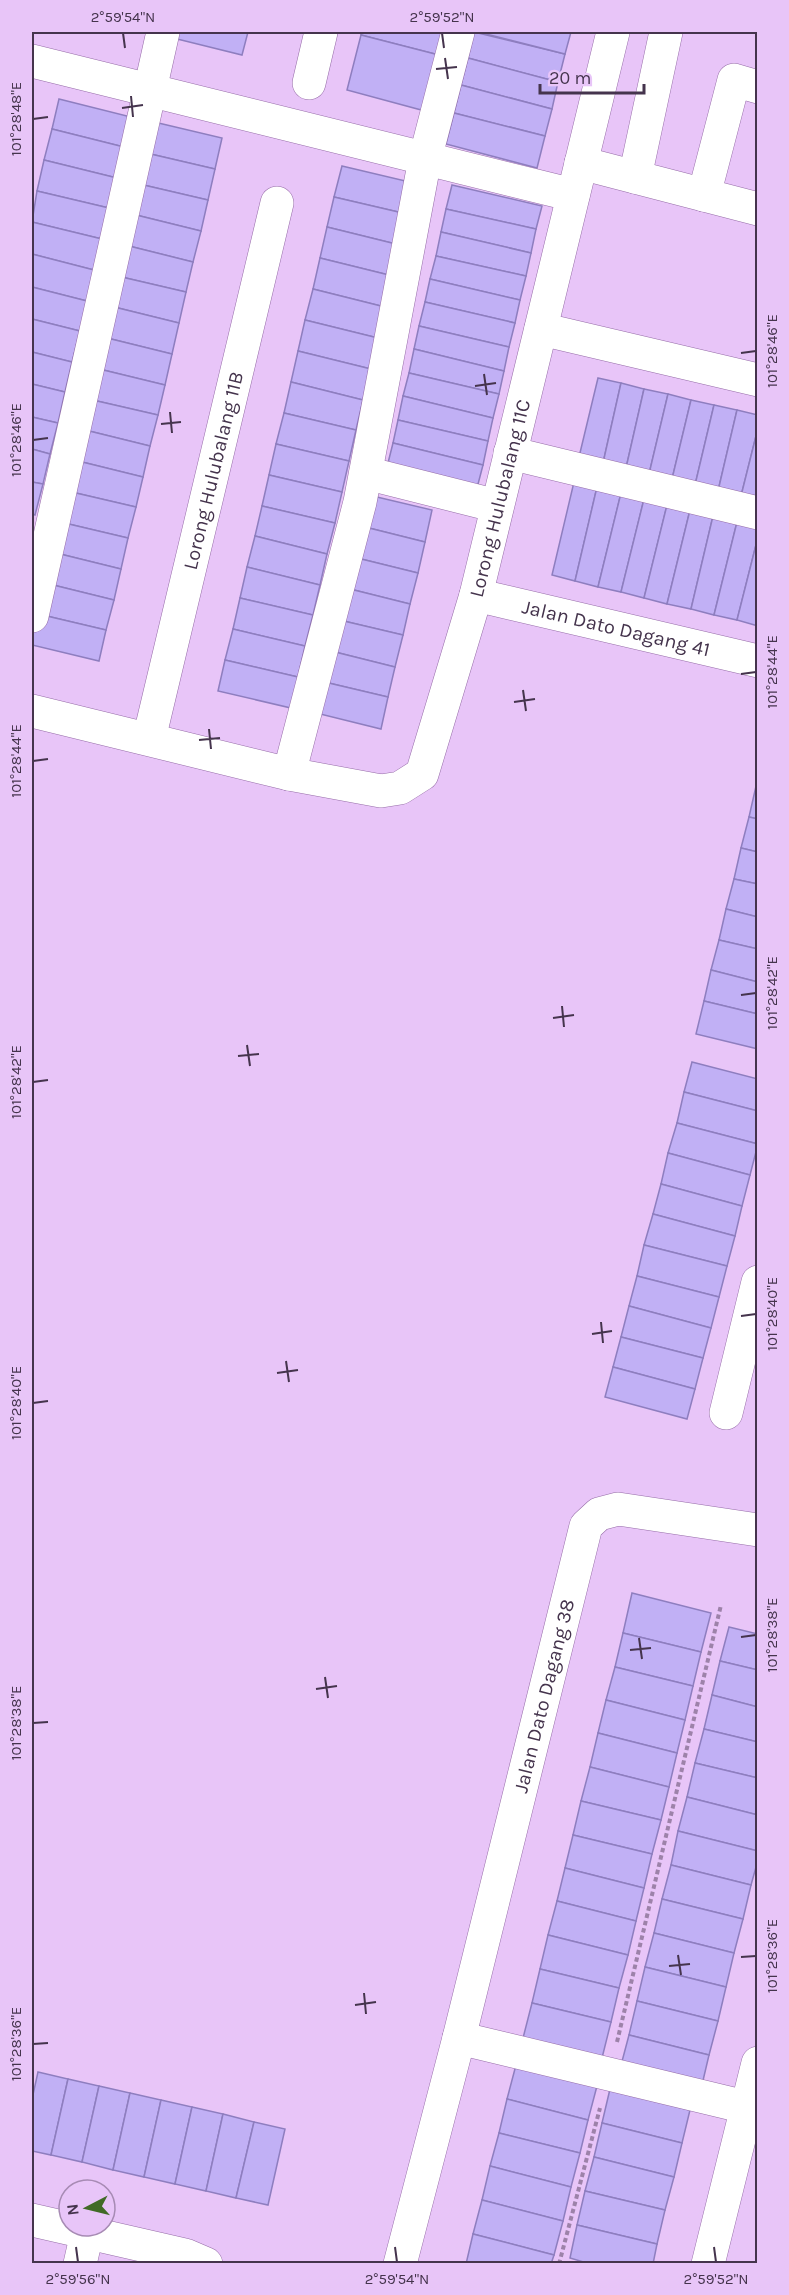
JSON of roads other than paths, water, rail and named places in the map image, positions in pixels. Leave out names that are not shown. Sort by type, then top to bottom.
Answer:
[{"type":"street","points":[[32,616],[163,32]]},
{"type":"street","points":[[309,83],[321,32]]},
{"type":"street","points":[[32,711],[289,774],[366,473],[425,159],[458,32]]},
{"type":"street","name":"Lorong Hulubalang 11C","points":[[289,774],[381,791],[400,788],[422,774],[476,595],[613,32]]},
{"type":"street","points":[[634,177],[666,32]]},
{"type":"street","points":[[32,61],[573,195]]},
{"type":"street","points":[[704,195],[734,80],[758,87]]},
{"type":"street","points":[[580,163],[758,209]]},
{"type":"street","name":"Lorong Hulubalang 11B","points":[[148,739],[278,203]]},
{"type":"street","points":[[541,329],[758,380]]},
{"type":"street","points":[[510,453],[758,513]]},
{"type":"street","points":[[366,473],[497,506]]},
{"type":"street","name":"Jalan Dato Dagang 41","points":[[476,595],[758,661]]},
{"type":"street","points":[[726,1413],[758,1282]]},
{"type":"street","name":"Jalan Dato Dagang 38","points":[[400,2264],[459,2038],[586,1526],[599,1514],[618,1509],[758,1530]]},
{"type":"street","points":[[459,2038],[752,2109]]},
{"type":"street","points":[[708,2264],[752,2109],[758,2063]]},
{"type":"street","points":[[32,2220],[84,2248],[195,2259]]}]
